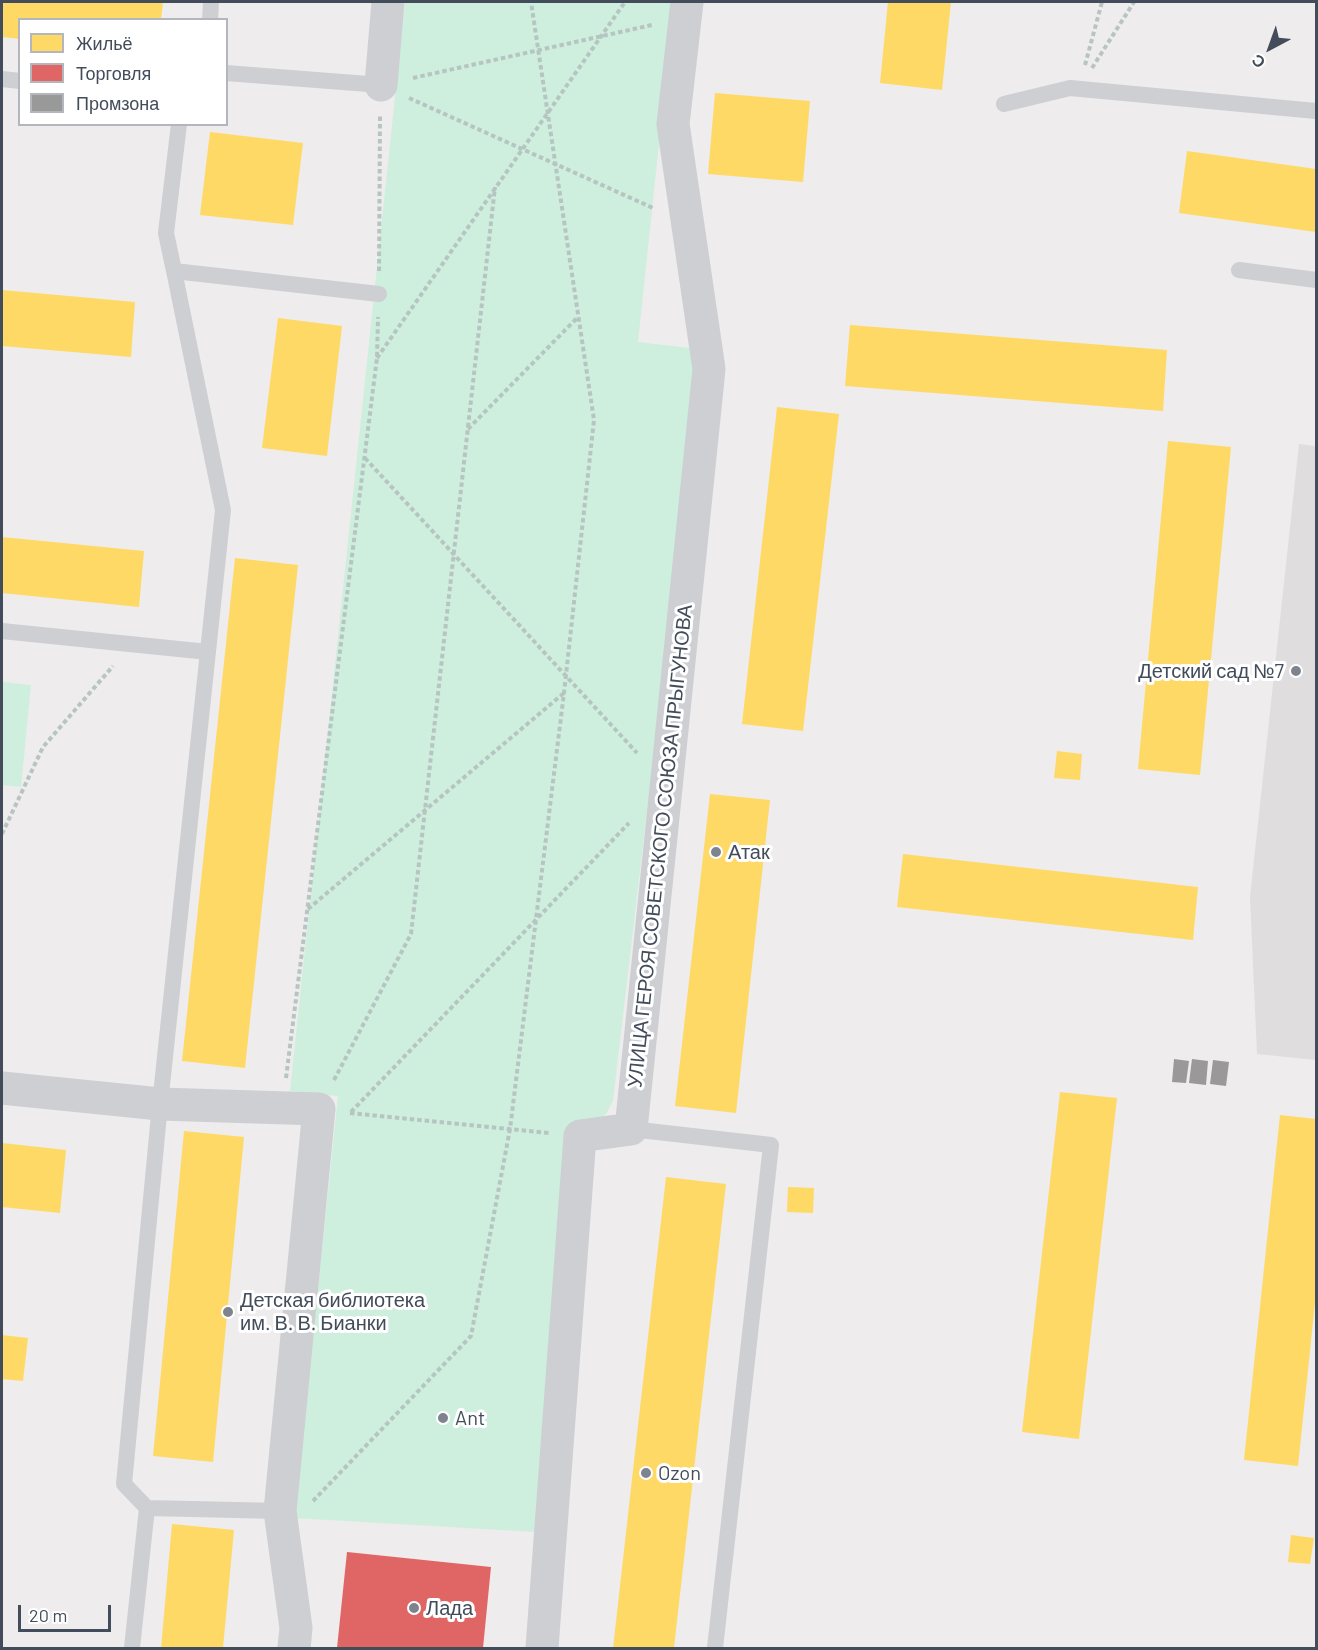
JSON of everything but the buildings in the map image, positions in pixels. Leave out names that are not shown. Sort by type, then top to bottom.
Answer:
[{"type":"street","points":[[381,85],[388,2]]},
{"type":"street","name":"УЛИЦА ГЕРОЯ СОВЕТСКОГО СОЮЗА ПРЫГУНОВА","points":[[631,1129],[709,369],[674,124],[686,9]]},
{"type":"street","points":[[2,1088],[160,1104],[335,1111],[280,1511],[296,1628],[294,1648]]},
{"type":"street","points":[[542,1648],[580,1136],[631,1129]]},
{"type":"lane","points":[[210,18],[211,2]]},
{"type":"lane","points":[[228,73],[381,85]]},
{"type":"lane","points":[[2,79],[18,81]]},
{"type":"lane","points":[[1004,104],[1070,87],[1317,111]]},
{"type":"lane","points":[[178,126],[166,233],[223,510],[160,1104],[124,1484],[147,1508],[280,1511]]},
{"type":"lane","points":[[1239,270],[1317,280]]},
{"type":"lane","points":[[174,271],[379,294]]},
{"type":"lane","points":[[2,631],[208,652]]},
{"type":"lane","points":[[631,1129],[771,1145],[715,1648]]},
{"type":"lane","points":[[132,1648],[147,1508]]},
{"type":"path","points":[[280,1511],[315,1500],[471,1336],[510,1129],[564,693],[594,420],[531,2]]},
{"type":"path","points":[[377,358],[625,2]]},
{"type":"path","points":[[1079,89],[1102,2]]},
{"type":"path","points":[[1079,89],[1134,2]]},
{"type":"path","points":[[381,85],[601,36],[686,9]]},
{"type":"path","points":[[381,85],[688,224]]},
{"type":"path","points":[[282,1108],[377,358],[381,85]]},
{"type":"path","points":[[335,1111],[411,934],[495,187]]},
{"type":"path","points":[[467,429],[578,317]]},
{"type":"path","points":[[335,1111],[536,920],[666,785],[364,458]]},
{"type":"path","points":[[2,834],[43,747],[132,644]]},
{"type":"path","points":[[308,909],[564,693]]},
{"type":"path","points":[[335,1111],[580,1136]]},
{"type":"shaded area","name":"Детский сад №7","points":[[1299,444],[1316,446],[1316,1060],[1257,1054],[1250,897]]},
{"type":"green space","points":[[405,2],[674,2],[638,342],[690,348],[699,368],[613,1101],[606,1114],[595,1124],[535,1532],[294,1518],[338,1096],[290,1091]]},
{"type":"green space","points":[[2,682],[31,685],[21,787],[2,785]]},
{"type":"place","name":"Детский сад №7","points":[[1296,671]]},
{"type":"place","name":"Атак","points":[[716,852]]},
{"type":"place","name":"Детская библиотека им. В. В. Бианки","points":[[228,1312]]},
{"type":"place","name":"Ant","points":[[443,1418]]},
{"type":"place","name":"Ozon","points":[[646,1473]]},
{"type":"place","name":"Лада","points":[[414,1608]]}]
